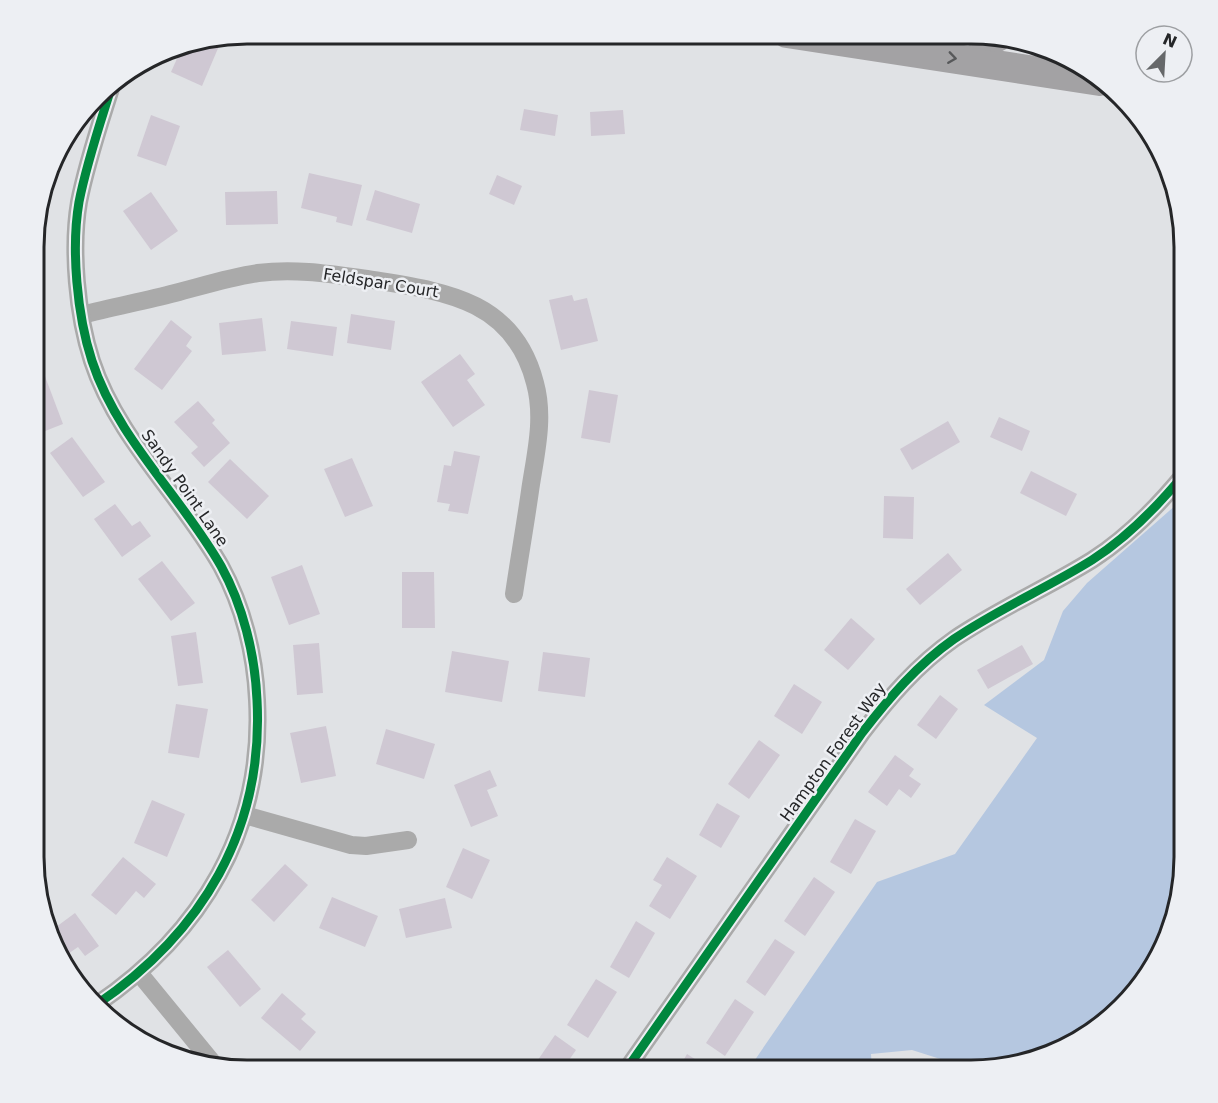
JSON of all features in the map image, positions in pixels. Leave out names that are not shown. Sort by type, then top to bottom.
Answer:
[{"type":"main road","points":[[859,44],[1085,79]]},
{"type":"street","name":"Sandy Point Lane","points":[[104,1000],[139,974],[168,946],[204,901],[227,860],[245,815],[256,762],[259,733],[256,679],[249,638],[223,570],[204,537],[114,411],[91,359],[75,265],[79,201],[108,99]]},
{"type":"street","name":"Feldspar Court","points":[[82,315],[237,277],[286,271],[323,273],[432,289],[459,297],[482,309],[501,325],[519,347],[532,373],[538,400],[538,436],[514,594]]},
{"type":"street","name":"Hampton Forest Way","points":[[633,1059],[862,733],[897,689],[923,663],[952,640],[1063,577],[1111,546],[1145,517],[1174,485]]},
{"type":"street","points":[[245,815],[351,845],[366,846],[408,840]]},
{"type":"street","points":[[139,974],[207,1055]]},
{"type":"shaded area","points":[[1174,507],[1173,883],[1168,909],[1159,934],[1133,980],[1095,1018],[1049,1044],[1024,1053],[985,1059],[940,1059],[912,1050],[871,1054],[871,1059],[755,1059],[877,882],[955,854],[1037,738],[984,705],[1044,660],[1063,611],[1087,583]]},
{"type":"building","points":[[219,46],[202,86],[171,72],[179,55]]},
{"type":"building","points":[[524,109],[558,115],[555,136],[520,130]]},
{"type":"building","points":[[623,110],[625,134],[591,136],[590,112]]},
{"type":"building","points":[[151,115],[180,126],[166,166],[137,156]]},
{"type":"building","points":[[309,173],[362,185],[352,226],[336,222],[337,217],[301,208]]},
{"type":"building","points":[[497,175],[522,186],[514,205],[489,194]]},
{"type":"building","points":[[375,190],[420,204],[412,233],[366,220]]},
{"type":"building","points":[[277,191],[278,224],[226,225],[225,192]]},
{"type":"building","points":[[151,192],[178,231],[151,250],[123,211]]},
{"type":"building","points":[[572,295],[574,301],[587,298],[598,341],[561,350],[549,300]]},
{"type":"building","points":[[351,314],[395,321],[391,350],[347,343]]},
{"type":"building","points":[[262,318],[266,351],[222,355],[219,323]]},
{"type":"building","points":[[171,320],[192,337],[186,346],[192,351],[162,390],[134,369]]},
{"type":"building","points":[[291,321],[337,327],[333,356],[287,349]]},
{"type":"building","points":[[460,354],[475,374],[467,380],[485,405],[453,427],[421,382]]},
{"type":"building","points":[[44,374],[63,424],[44,431]]},
{"type":"building","points":[[589,390],[618,395],[610,443],[581,438]]},
{"type":"building","points":[[198,401],[215,420],[212,423],[230,443],[204,467],[191,453],[198,447],[174,422]]},
{"type":"building","points":[[999,417],[1030,431],[1022,451],[990,437]]},
{"type":"building","points":[[948,421],[960,442],[912,470],[900,449]]},
{"type":"building","points":[[72,437],[105,482],[83,497],[50,453]]},
{"type":"building","points":[[454,451],[480,456],[468,514],[448,511],[450,504],[437,502],[444,465],[451,466]]},
{"type":"building","points":[[352,458],[373,506],[345,517],[324,469]]},
{"type":"building","points":[[230,459],[269,496],[247,519],[208,482]]},
{"type":"building","points":[[1031,471],[1077,494],[1066,516],[1020,493]]},
{"type":"building","points":[[884,496],[914,497],[913,539],[883,538]]},
{"type":"building","points":[[115,504],[132,526],[140,521],[151,536],[122,557],[94,519]]},
{"type":"building","points":[[948,553],[962,570],[920,605],[906,589]]},
{"type":"building","points":[[162,561],[195,603],[171,621],[138,579]]},
{"type":"building","points":[[302,565],[320,614],[289,625],[271,577]]},
{"type":"building","points":[[402,572],[434,572],[435,628],[402,628]]},
{"type":"building","points":[[851,618],[875,639],[848,670],[824,650]]},
{"type":"building","points":[[196,632],[203,683],[178,686],[171,636]]},
{"type":"building","points":[[319,643],[323,693],[297,695],[293,645]]},
{"type":"building","points":[[1022,645],[1033,664],[988,689],[977,670]]},
{"type":"building","points":[[452,651],[509,661],[502,702],[445,692]]},
{"type":"building","points":[[543,652],[590,658],[585,697],[538,691]]},
{"type":"building","points":[[794,684],[822,702],[802,734],[774,716]]},
{"type":"building","points":[[940,695],[958,709],[936,739],[917,725]]},
{"type":"building","points":[[176,704],[208,709],[199,758],[168,753]]},
{"type":"building","points":[[326,726],[336,776],[301,783],[290,733]]},
{"type":"building","points":[[386,729],[435,744],[424,779],[376,764]]},
{"type":"building","points":[[759,740],[780,755],[749,799],[728,784]]},
{"type":"building","points":[[895,755],[914,769],[909,776],[921,784],[911,798],[899,789],[887,806],[868,792]]},
{"type":"building","points":[[490,770],[497,786],[487,790],[498,816],[471,827],[454,785]]},
{"type":"building","points":[[152,800],[185,814],[167,857],[134,843]]},
{"type":"building","points":[[717,803],[740,816],[721,848],[699,835]]},
{"type":"building","points":[[855,819],[876,831],[851,874],[830,862]]},
{"type":"building","points":[[463,848],[490,860],[472,899],[446,887]]},
{"type":"building","points":[[123,857],[156,884],[144,898],[136,891],[116,915],[91,895]]},
{"type":"building","points":[[667,857],[697,876],[670,919],[649,906],[662,885],[653,880]]},
{"type":"building","points":[[285,864],[308,885],[274,922],[251,900]]},
{"type":"building","points":[[814,877],[835,892],[805,936],[784,921]]},
{"type":"building","points":[[332,897],[378,916],[365,947],[319,928]]},
{"type":"building","points":[[445,898],[452,928],[406,938],[399,909]]},
{"type":"building","points":[[75,913],[99,946],[85,956],[78,947],[69,953],[56,927]]},
{"type":"building","points":[[636,921],[655,933],[629,978],[610,967]]},
{"type":"building","points":[[775,939],[795,952],[765,996],[746,982]]},
{"type":"building","points":[[228,950],[261,989],[240,1007],[207,967]]},
{"type":"building","points":[[596,979],[617,992],[588,1038],[567,1025]]},
{"type":"building","points":[[282,993],[306,1014],[301,1019],[316,1032],[300,1051],[261,1018]]},
{"type":"building","points":[[735,999],[754,1012],[725,1056],[706,1043]]},
{"type":"building","points":[[555,1035],[576,1050],[569,1060],[538,1060]]},
{"type":"building","points":[[687,1054],[695,1059],[684,1059]]},
{"type":"cycle path","points":[[103,999],[134,977],[167,945],[195,911],[219,874],[237,835],[250,792],[256,747],[257,700],[251,648],[242,614],[229,581],[205,540],[117,416],[103,389],[87,343],[77,282],[77,220],[86,171],[107,100]]},
{"type":"cycle path","points":[[633,1059],[862,733],[904,683],[954,639],[1105,551],[1142,520],[1174,486]]}]
